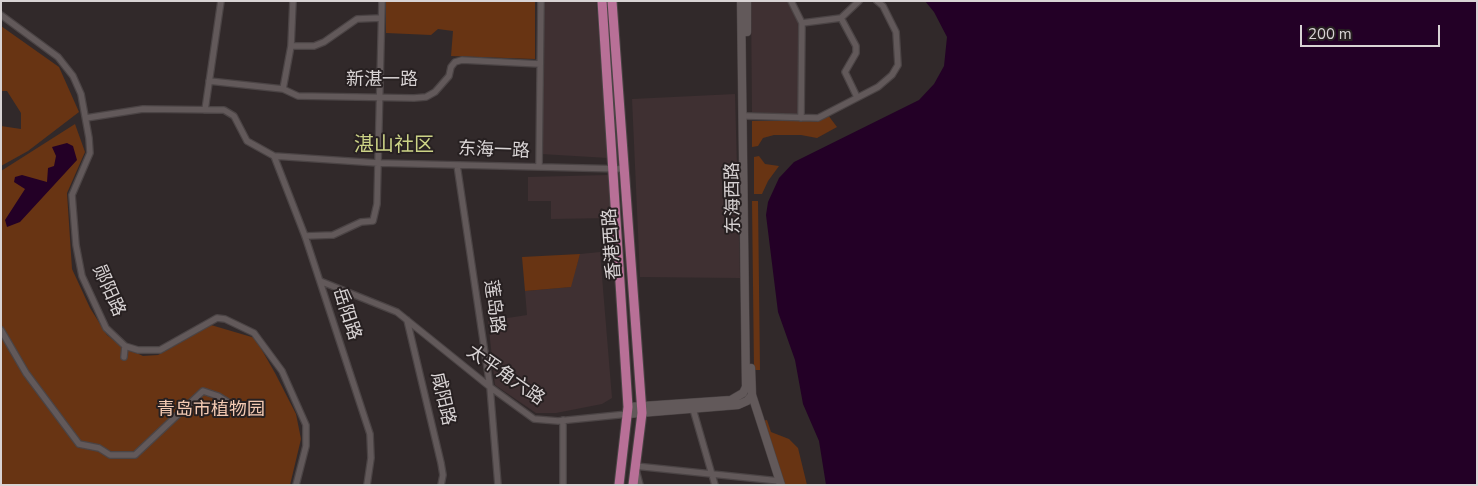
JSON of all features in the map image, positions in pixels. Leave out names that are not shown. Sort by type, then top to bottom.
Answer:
[{"type":"main road","name":"香港西路","points":[[602,1],[628,411],[619,485]]},
{"type":"main road","name":"香港西路","points":[[612,1],[642,410],[633,485]]},
{"type":"main road","name":"东海西路","points":[[642,410],[732,400],[743,393],[746,386],[741,1]]},
{"type":"main road","name":"东海西路","points":[[747,1],[752,395],[780,483]]},
{"type":"main road","points":[[628,411],[693,409],[738,405],[747,401],[752,395]]},
{"type":"street","points":[[205,110],[221,1]]},
{"type":"street","points":[[283,89],[291,46],[293,1]]},
{"type":"street","points":[[305,236],[333,235],[361,222],[373,220],[377,204],[382,1]]},
{"type":"street","points":[[539,167],[541,1]]},
{"type":"street","points":[[791,1],[802,23],[801,118]]},
{"type":"street","points":[[802,23],[841,18],[859,1]]},
{"type":"street","points":[[747,116],[818,118],[878,87],[892,75],[898,65],[896,32],[887,12],[877,1]]},
{"type":"street","name":"郧阳路","points":[[1,15],[58,57],[73,76],[81,94],[90,153],[72,195],[76,245],[82,276],[90,297],[106,328],[125,346]]},
{"type":"street","points":[[291,46],[314,46],[324,42],[357,19],[381,18]]},
{"type":"street","points":[[841,18],[856,46],[856,53],[845,72],[857,97]]},
{"type":"street","name":"新湛一路","points":[[209,81],[283,89],[298,96],[426,97],[435,92],[449,76],[451,67],[455,62],[462,60],[540,64]]},
{"type":"street","name":"东海一路","points":[[86,118],[143,109],[228,111],[234,116],[247,141],[274,156],[457,165],[624,169]]},
{"type":"street","name":"岳阳路","points":[[274,156],[305,236],[370,434],[371,458],[367,485]]},
{"type":"street","name":"莲岛路","points":[[457,165],[490,387],[498,485]]},
{"type":"street","name":"太平角六路","points":[[320,281],[397,312],[490,387],[534,418],[563,420],[612,416],[628,411]]},
{"type":"street","points":[[124,357],[125,346],[138,350],[160,350],[217,318],[225,319],[254,333],[282,371],[306,424],[306,446],[296,485]]},
{"type":"street","name":"咸阳路","points":[[407,320],[441,463],[443,475],[441,485]]},
{"type":"street","points":[[1,330],[26,373],[79,444],[99,448],[110,455],[135,455],[203,391],[218,396],[237,408]]},
{"type":"street","points":[[693,409],[715,485]]},
{"type":"street","points":[[562,485],[563,420]]},
{"type":"street","points":[[640,485],[635,466],[780,483]]},
{"type":"shaded area","points":[[544,1],[596,1],[608,158],[541,154]]},
{"type":"shaded area","points":[[751,1],[787,1],[799,23],[798,115],[752,112]]},
{"type":"shaded area","points":[[925,1],[1477,1],[1477,485],[826,485],[819,441],[803,404],[795,360],[778,312],[766,215],[768,202],[779,178],[794,162],[919,100],[934,84],[944,66],[947,37],[934,12]]},
{"type":"shaded area","points":[[735,94],[740,278],[640,277],[632,99]]},
{"type":"shaded area","points":[[67,143],[73,146],[77,160],[20,222],[7,227],[5,220],[25,189],[14,182],[15,177],[22,175],[47,182],[48,168],[54,166],[56,156],[52,147]]},
{"type":"shaded area","points":[[608,175],[611,218],[551,219],[551,201],[528,201],[528,177]]},
{"type":"shaded area","points":[[600,252],[612,398],[602,404],[556,413],[536,413],[495,385],[488,321],[527,315],[525,291],[570,287],[580,254]]},
{"type":"green space","points":[[386,1],[535,1],[535,59],[451,56],[453,31],[438,29],[431,35],[386,33]]},
{"type":"green space","points":[[1,26],[59,67],[79,112],[28,151],[1,166],[1,126],[21,129],[21,113],[7,91],[1,91]]},
{"type":"green space","points":[[828,115],[837,127],[817,138],[801,135],[774,135],[763,138],[758,146],[752,147],[752,121],[815,121]]},
{"type":"green space","name":"青岛市植物园","points":[[75,124],[85,152],[67,193],[72,269],[90,308],[107,335],[121,346],[143,356],[158,355],[211,325],[255,338],[296,414],[301,439],[290,485],[1,485],[1,171]]},
{"type":"green space","points":[[759,156],[765,164],[779,166],[768,181],[762,194],[754,194],[754,157]]},
{"type":"green space","points":[[752,201],[758,201],[760,370],[754,370]]},
{"type":"green space","points":[[580,254],[571,287],[525,291],[522,257]]},
{"type":"green space","points":[[767,420],[771,432],[789,439],[798,448],[807,485],[783,485],[762,421]]},
{"type":"district","name":"湛山社区","points":[[394,146]]}]
